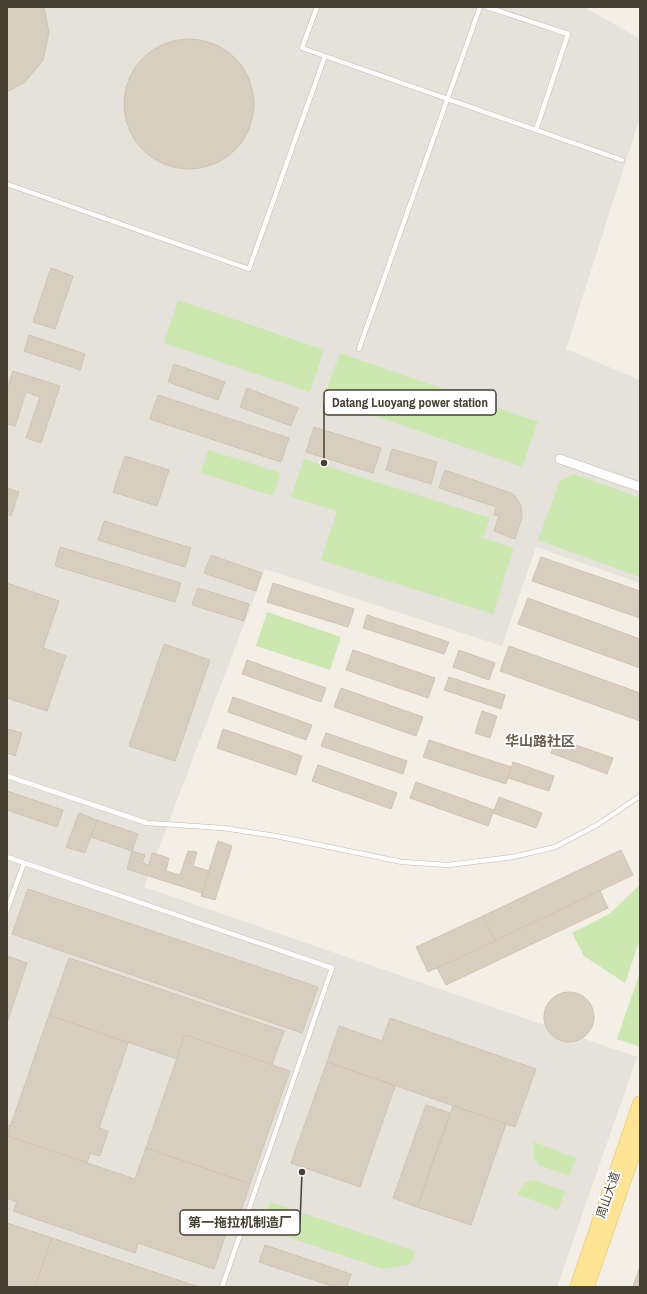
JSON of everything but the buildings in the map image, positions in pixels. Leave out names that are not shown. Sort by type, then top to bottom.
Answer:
[{"type":"main road","name":"周山大道","points":[[577,1287],[640,1103]]},
{"type":"main road","name":"周山大道","points":[[587,1287],[640,1134]]},
{"type":"street","points":[[560,459],[640,487]]},
{"type":"lane","points":[[316,7],[302,48],[622,160]]},
{"type":"lane","points":[[359,349],[480,7]]},
{"type":"lane","points":[[487,7],[568,34],[536,130]]},
{"type":"lane","points":[[7,184],[249,268],[325,56]]},
{"type":"lane","points":[[7,776],[147,823],[223,828],[276,836],[402,862],[448,865],[513,857],[555,846],[597,825],[640,796]]},
{"type":"lane","points":[[7,857],[332,968],[222,1287]]},
{"type":"lane","points":[[7,910],[24,863]]},
{"type":"shaded area","points":[[7,7],[584,7],[640,39],[640,117],[566,349],[640,380],[640,583],[536,547],[502,646],[265,569],[144,887],[637,1057],[557,1287],[7,1287]]},
{"type":"green space","points":[[178,300],[324,350],[310,392],[164,343]]},
{"type":"green space","points":[[340,353],[538,422],[522,467],[324,398]]},
{"type":"green space","points":[[208,450],[281,473],[273,496],[201,473]]},
{"type":"green space","points":[[304,459],[490,518],[483,538],[514,548],[493,614],[321,560],[337,511],[291,497]]},
{"type":"green space","points":[[574,474],[640,498],[640,577],[538,540],[560,481]]},
{"type":"green space","points":[[267,612],[341,637],[330,670],[256,646]]},
{"type":"green space","points":[[640,885],[640,939],[625,983],[584,956],[572,933],[609,914]]},
{"type":"green space","points":[[640,972],[640,1047],[617,1039]]},
{"type":"green space","points":[[534,1142],[576,1158],[569,1176],[539,1165],[533,1157]]},
{"type":"green space","points":[[535,1180],[565,1191],[558,1210],[517,1194],[525,1182]]},
{"type":"green space","points":[[270,1202],[415,1251],[411,1264],[383,1269],[261,1228]]},
{"type":"place","name":"Datang Luoyang power station","points":[[324,463]]},
{"type":"place","name":"第一拖拉机制造厂","points":[[302,1172]]},
{"type":"district","name":"华山路社区","points":[[540,741]]}]
